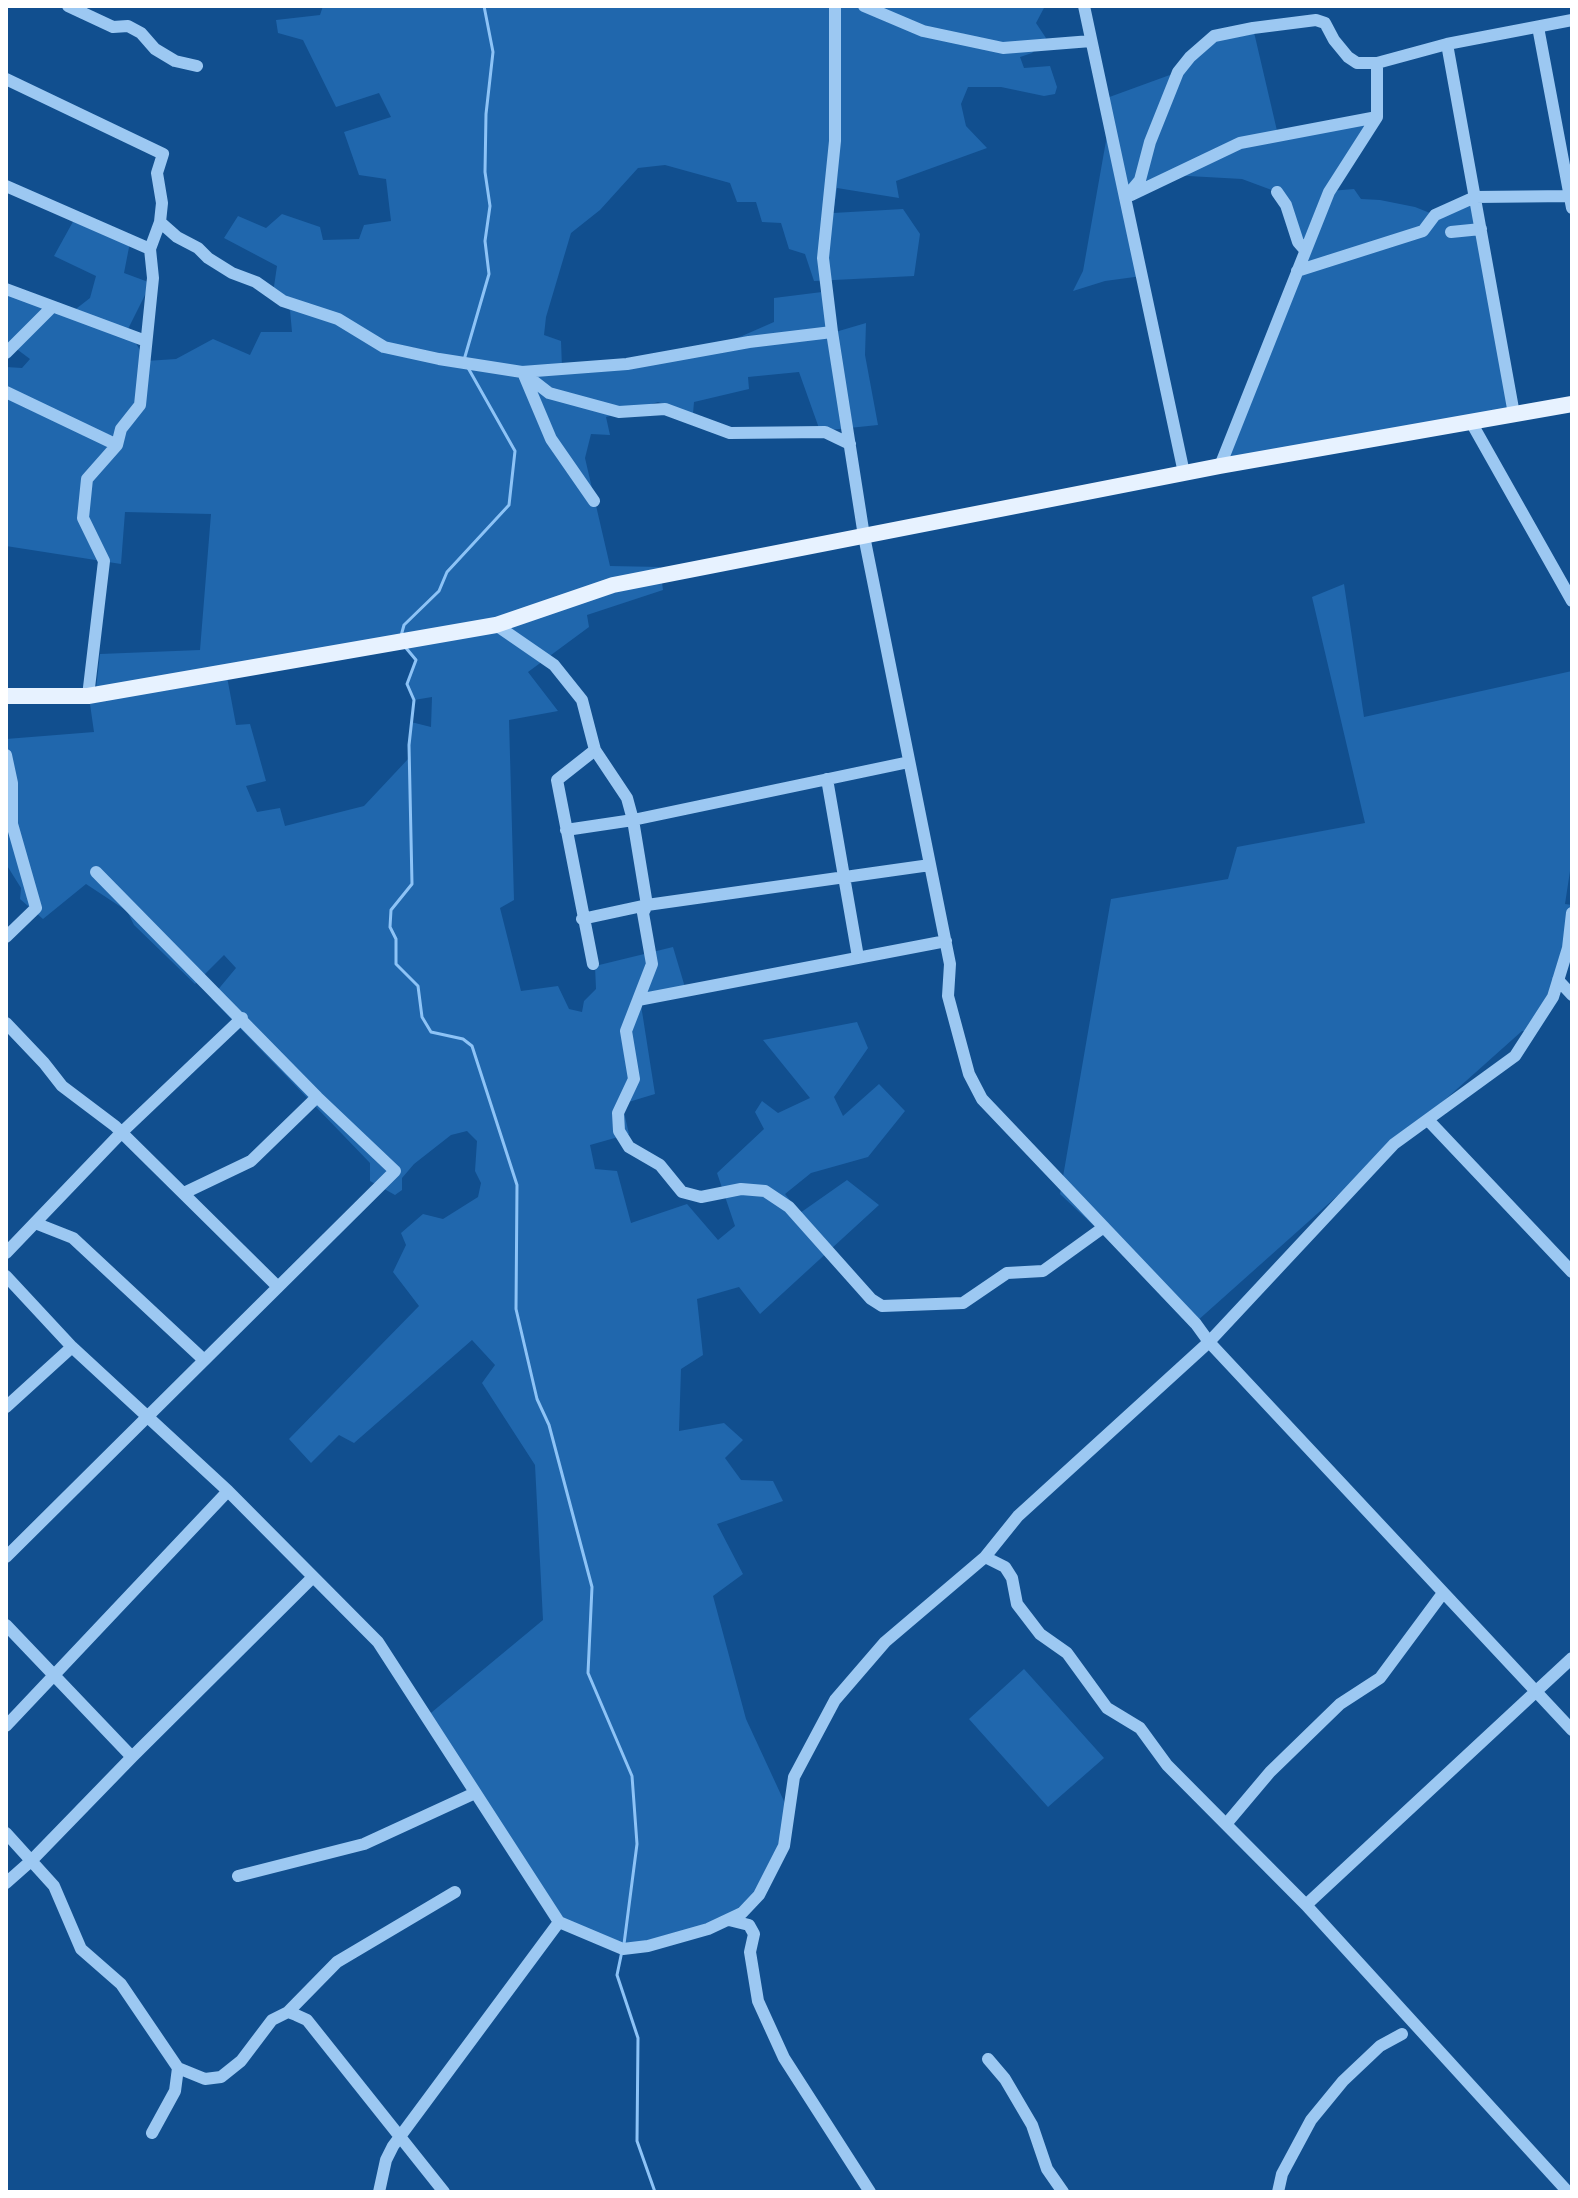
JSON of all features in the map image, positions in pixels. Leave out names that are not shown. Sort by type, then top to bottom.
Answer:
[{"type":"main road","points":[[6,696],[88,696],[496,625],[613,585],[1220,466],[1572,404]]},
{"type":"street","points":[[68,6],[113,27],[128,26],[175,61],[197,66]]},
{"type":"street","points":[[835,6],[835,141],[823,258],[832,332],[864,536],[946,941],[950,964],[948,996],[969,1074],[982,1099],[1196,1324],[1209,1342],[1572,1730]]},
{"type":"street","points":[[864,6],[923,31],[1003,48],[1091,41]]},
{"type":"street","points":[[895,19],[901,6]]},
{"type":"street","points":[[1084,6],[1184,473]]},
{"type":"street","points":[[1125,198],[1140,180],[1150,142],[1178,72],[1214,36],[1316,20],[1325,23],[1348,57],[1357,63],[1377,63],[1447,44],[1572,20]]},
{"type":"street","points":[[1297,271],[1423,231],[1435,215],[1475,197],[1571,195],[1538,27]]},
{"type":"street","points":[[1447,44],[1514,414]]},
{"type":"street","points":[[1220,466],[1329,192],[1377,117],[1377,63]]},
{"type":"street","points":[[6,79],[163,154],[157,173],[162,203],[160,222],[150,249],[153,278],[140,405],[121,429],[117,445],[87,479],[83,518],[104,561],[88,696]]},
{"type":"street","points":[[1125,198],[1240,143],[1377,117]]},
{"type":"street","points":[[6,186],[150,249]]},
{"type":"street","points":[[1277,192],[1286,205],[1298,242],[1305,250]]},
{"type":"street","points":[[160,222],[177,237],[232,273],[256,282],[283,301],[338,319],[384,347],[522,372],[627,364],[749,342],[832,332]]},
{"type":"street","points":[[1451,232],[1481,229]]},
{"type":"street","points":[[6,289],[146,341]]},
{"type":"street","points":[[6,353],[51,308]]},
{"type":"street","points":[[522,372],[549,393],[619,412],[665,409],[730,433],[825,432],[850,444]]},
{"type":"street","points":[[522,372],[551,439],[594,501]]},
{"type":"street","points":[[6,392],[117,445]]},
{"type":"street","points":[[1471,422],[1568,587],[1572,601]]},
{"type":"street","points":[[496,625],[554,665],[582,700],[595,750],[627,798],[633,820],[647,905],[643,913],[652,964],[626,1031],[634,1079],[618,1113],[619,1131],[629,1147],[660,1165],[672,1184],[682,1192],[701,1197],[741,1189],[765,1191],[789,1207],[871,1299],[882,1306],[963,1303],[1007,1273],[1043,1271],[1104,1227]]},
{"type":"street","points":[[593,964],[557,780],[595,750]]},
{"type":"street","points":[[6,755],[12,783],[8,812],[36,908],[6,937]]},
{"type":"street","points":[[566,830],[633,820],[909,762]]},
{"type":"street","points":[[827,779],[858,957]]},
{"type":"street","points":[[582,919],[647,905],[930,865]]},
{"type":"street","points":[[6,1557],[395,1171],[317,1097],[96,872]]},
{"type":"street","points":[[6,1276],[72,1347],[228,1491],[378,1642],[559,1922],[623,1949],[648,1946],[742,1913],[759,1895],[784,1846],[794,1777],[835,1700],[885,1642],[985,1557],[1018,1516],[1209,1342],[1394,1144],[1515,1056],[1553,997],[1570,949],[1572,913]]},
{"type":"street","points":[[638,1000],[946,941]]},
{"type":"street","points":[[1558,980],[1572,995]]},
{"type":"street","points":[[6,1253],[121,1133],[242,1018]]},
{"type":"street","points":[[6,1023],[62,1086],[121,1133],[278,1287]]},
{"type":"street","points":[[184,1193],[251,1161],[317,1097]]},
{"type":"street","points":[[1428,1120],[1572,1272]]},
{"type":"street","points":[[35,1223],[73,1238],[204,1360]]},
{"type":"street","points":[[6,1407],[72,1347]]},
{"type":"street","points":[[6,1726],[228,1491]]},
{"type":"street","points":[[985,1557],[1005,1567],[1012,1578],[1017,1604],[1040,1634],[1067,1653],[1107,1708],[1140,1728],[1167,1765],[1306,1905],[1568,2192]]},
{"type":"street","points":[[6,1883],[313,1577]]},
{"type":"street","points":[[1227,1823],[1270,1772],[1340,1704],[1380,1678],[1443,1593]]},
{"type":"street","points":[[6,1625],[132,1757]]},
{"type":"street","points":[[1306,1905],[1572,1658]]},
{"type":"street","points":[[238,1876],[364,1844],[475,1793]]},
{"type":"street","points":[[6,1833],[54,1886],[81,1949],[121,1984],[178,2068],[205,2079],[221,2077],[241,2061],[272,2020],[288,2012],[337,1962],[455,1892]]},
{"type":"street","points":[[729,1920],[749,1925],[754,1934],[750,1952],[758,2001],[784,2058],[870,2192]]},
{"type":"street","points":[[379,2192],[386,2160],[401,2135],[559,1922]]},
{"type":"street","points":[[288,2012],[307,2020],[444,2192]]},
{"type":"street","points":[[1278,2192],[1282,2174],[1311,2120],[1349,2074],[1380,2046],[1402,2034]]},
{"type":"street","points":[[988,2059],[1005,2079],[1032,2125],[1047,2169],[1063,2192]]},
{"type":"street","points":[[152,2133],[175,2091],[178,2068]]},
{"type":"shaded area","points":[[323,6],[1045,6],[1036,23],[1046,38],[1032,53],[1020,57],[1024,68],[1050,66],[1057,87],[1055,94],[1044,96],[1001,87],[968,87],[961,104],[966,126],[987,148],[896,181],[899,198],[837,188],[833,213],[903,209],[920,234],[914,276],[814,281],[805,254],[789,249],[781,223],[762,222],[756,202],[737,202],[730,183],[665,165],[638,168],[600,210],[571,233],[546,317],[544,335],[561,341],[562,368],[710,350],[774,322],[774,298],[830,291],[832,333],[866,323],[865,355],[878,425],[820,431],[799,372],[748,377],[749,389],[694,402],[693,414],[658,402],[606,417],[610,435],[591,434],[585,458],[610,566],[660,567],[663,590],[587,615],[589,627],[528,672],[558,711],[509,720],[514,900],[500,908],[521,991],[558,986],[569,1009],[582,1012],[584,1001],[596,989],[595,966],[673,947],[687,994],[641,1005],[655,1094],[622,1104],[629,1134],[590,1145],[595,1169],[617,1171],[631,1223],[687,1204],[718,1240],[735,1226],[717,1173],[764,1129],[755,1112],[762,1101],[778,1113],[810,1098],[763,1040],[857,1022],[868,1048],[834,1097],[843,1116],[879,1084],[905,1111],[868,1157],[811,1173],[785,1194],[800,1213],[847,1180],[879,1205],[760,1314],[739,1287],[697,1299],[703,1355],[681,1369],[679,1431],[724,1423],[743,1440],[725,1458],[741,1480],[773,1481],[783,1501],[717,1524],[743,1574],[713,1596],[746,1719],[789,1812],[784,1846],[742,1913],[623,1949],[559,1922],[426,1717],[543,1620],[535,1465],[482,1383],[495,1365],[472,1340],[354,1443],[339,1435],[311,1463],[289,1439],[419,1306],[393,1272],[406,1245],[401,1233],[423,1214],[443,1219],[478,1197],[481,1183],[475,1171],[477,1141],[467,1131],[451,1135],[414,1164],[402,1178],[402,1190],[395,1195],[370,1181],[370,1163],[211,998],[236,968],[224,955],[195,984],[134,925],[127,911],[86,884],[43,919],[20,899],[21,888],[6,864],[6,739],[94,732],[90,704],[96,689],[100,654],[200,650],[211,514],[125,512],[121,564],[6,546],[6,367],[22,368],[30,359],[6,341],[6,285],[72,312],[90,298],[96,276],[54,256],[75,218],[131,237],[124,273],[151,283],[128,329],[146,361],[176,359],[213,339],[250,355],[261,332],[292,332],[290,310],[272,300],[277,266],[224,238],[238,216],[266,228],[282,214],[320,227],[323,240],[359,239],[364,225],[391,221],[386,179],[359,175],[344,132],[391,117],[379,93],[336,107],[303,40],[278,33],[276,20],[320,15]],"holes":[[[405,647],[415,660],[407,684],[414,700],[432,697],[431,727],[411,722],[409,758],[364,806],[285,826],[280,808],[257,812],[246,786],[266,781],[250,724],[236,725],[225,666]]]},
{"type":"shaded area","points":[[1253,28],[1278,135],[1377,117],[1330,191],[1354,189],[1361,199],[1415,207],[1435,215],[1475,197],[1514,414],[1220,466],[1305,250],[1277,192],[1242,179],[1170,175],[1125,198],[1142,276],[1105,281],[1073,291],[1083,271],[1109,124],[1104,99],[1178,72],[1214,36]]},
{"type":"shaded area","points":[[1344,584],[1364,717],[1572,671],[1572,858],[1565,904],[1572,905],[1572,913],[1553,997],[1531,1031],[1522,1031],[1196,1322],[1060,1194],[1111,899],[1228,879],[1237,847],[1365,823],[1312,597]]},
{"type":"shaded area","points":[[1024,1669],[1104,1758],[1048,1807],[969,1719]]},
{"type":"waterway","points":[[464,360],[489,274],[485,241],[490,206],[485,172],[486,114],[493,52],[484,6]]},
{"type":"waterway","points":[[401,636],[404,625],[439,591],[447,572],[509,505],[515,451],[467,366]]},
{"type":"waterway","points":[[406,648],[416,660],[407,684],[414,700],[409,745],[412,884],[391,910],[390,927],[396,939],[396,964],[418,986],[422,1017],[431,1032],[463,1039],[472,1046],[517,1185],[516,1309],[537,1399],[549,1425],[592,1587],[588,1673],[632,1776],[637,1844],[624,1944]]},
{"type":"waterway","points":[[622,1951],[617,1975],[638,2038],[637,2141],[655,2192]]}]
